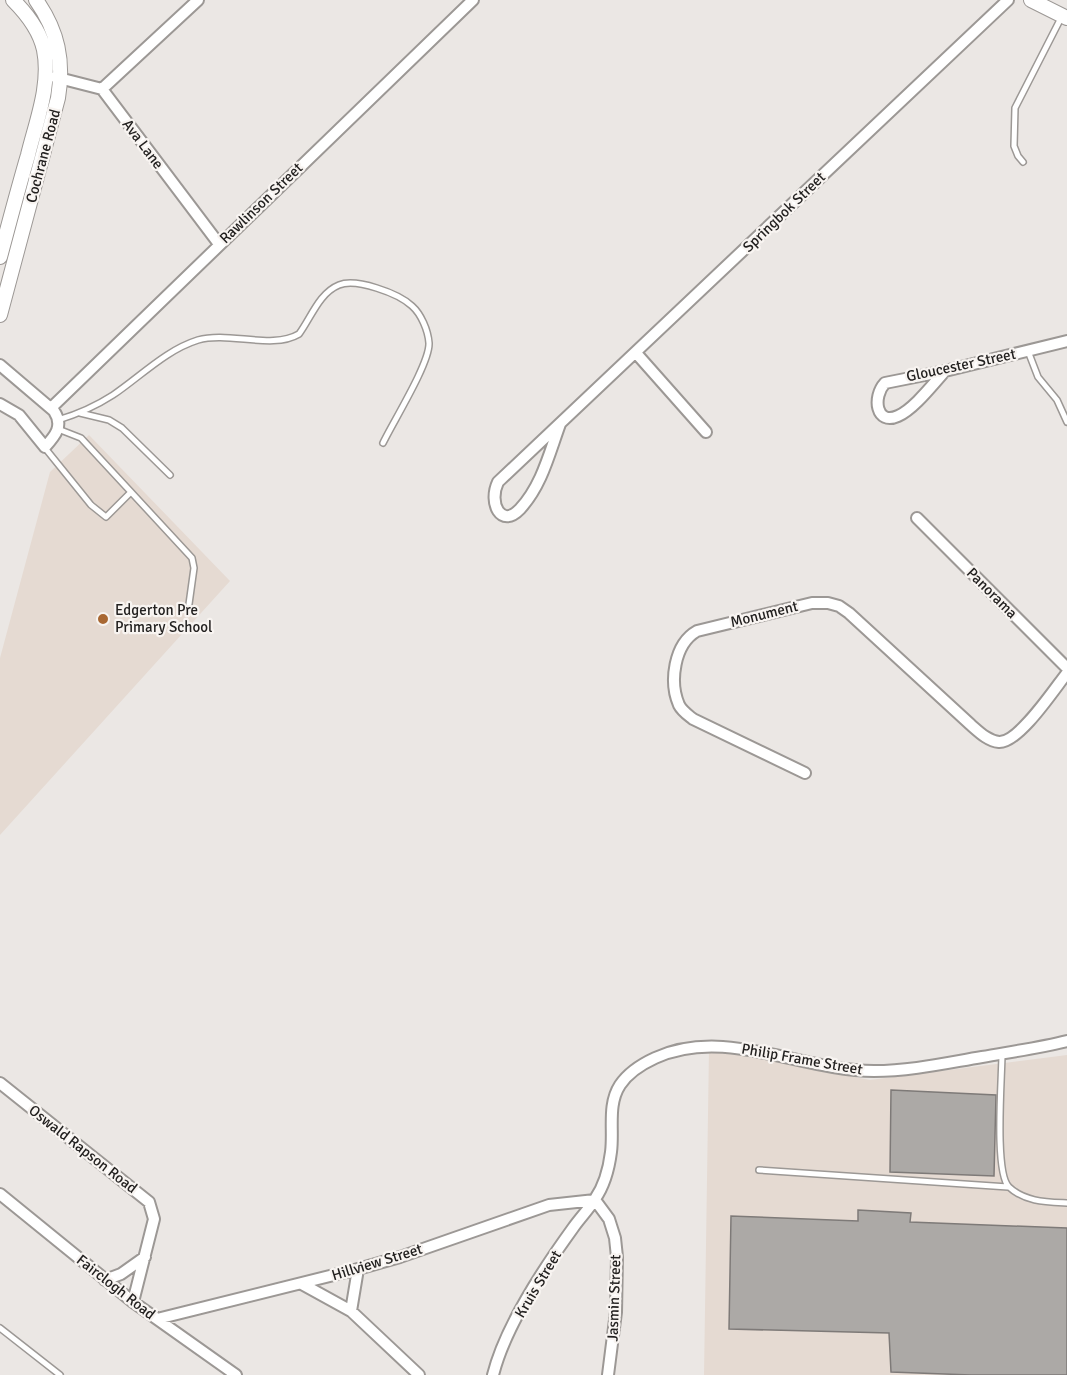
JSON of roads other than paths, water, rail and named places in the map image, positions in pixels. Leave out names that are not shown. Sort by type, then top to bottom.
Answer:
[{"type":"street","points":[[13,0],[29,18]]},
{"type":"street","points":[[22,0],[29,18]]},
{"type":"street","name":"Cochrane Road","points":[[0,315],[58,98],[61,79],[59,47],[46,14],[36,0]]},
{"type":"street","points":[[43,0],[46,14]]},
{"type":"street","points":[[45,75],[102,89],[198,0]]},
{"type":"street","name":"Rawlinson Street","points":[[51,408],[473,0]]},
{"type":"street","name":"Springbok Street","points":[[560,424],[544,470],[531,495],[518,511],[511,515],[500,513],[496,509],[494,493],[498,482],[1008,0]]},
{"type":"street","points":[[1031,0],[1065,17]]},
{"type":"street","name":"Cochrane Road","points":[[0,257],[40,108],[45,75],[42,42],[29,18]]},
{"type":"street","name":"Ava Lane","points":[[102,89],[219,244]]},
{"type":"street","name":"Gloucester Street","points":[[945,371],[901,415],[891,418],[883,416],[879,410],[878,394],[885,383],[1067,341]]},
{"type":"street","points":[[636,353],[706,432]]},
{"type":"street","points":[[0,365],[51,408],[58,425],[45,447],[19,415],[0,404]]},
{"type":"street","name":"Panorama","points":[[917,518],[1067,670]]},
{"type":"street","name":"Monument","points":[[805,773],[693,719],[683,711],[679,704],[675,678],[678,656],[689,636],[768,612],[812,603],[839,606],[981,734],[999,742],[1007,740],[1030,719],[1067,670]]},
{"type":"street","name":"Philip Frame Street","points":[[595,1200],[603,1184],[611,1153],[613,1102],[619,1086],[630,1073],[645,1063],[680,1048],[740,1048],[821,1065],[874,1071],[915,1069],[1067,1041]]},
{"type":"street","name":"Oswald Rapson Road","points":[[0,1083],[149,1202],[154,1219],[133,1302]]},
{"type":"street","name":"Fairclogh Road","points":[[0,1194],[133,1302],[236,1375]]},
{"type":"street","name":"Hillview Street","points":[[157,1319],[302,1284],[400,1257],[549,1205],[595,1200]]},
{"type":"street","name":"Kruis Street","points":[[493,1375],[522,1308],[573,1227],[595,1200]]},
{"type":"street","name":"Jasmin Street","points":[[595,1200],[609,1219],[615,1238],[617,1257],[616,1312],[608,1375]]},
{"type":"street","points":[[105,1280],[121,1274],[145,1257]]},
{"type":"street","points":[[351,1311],[357,1269]]},
{"type":"street","points":[[302,1284],[351,1311],[419,1375]]},
{"type":"lane","points":[[1023,162],[1014,146],[1016,108],[1065,17]]},
{"type":"lane","points":[[58,425],[111,397],[172,351],[201,339],[234,337],[278,340],[293,338],[299,334],[326,293],[339,284],[353,283],[365,284],[411,305],[424,325],[429,343],[424,363],[383,443]]},
{"type":"lane","points":[[1028,351],[1038,377],[1057,400],[1067,422]]},
{"type":"lane","points":[[79,413],[109,420],[122,428],[170,475]]},
{"type":"lane","points":[[58,425],[81,438],[192,558],[194,573],[189,604]]},
{"type":"lane","points":[[45,447],[91,505],[105,517],[131,492]]},
{"type":"lane","points":[[1002,1053],[1000,1135],[1002,1171],[1008,1187]]},
{"type":"lane","points":[[759,1170],[1008,1187],[1037,1201],[1067,1203]]},
{"type":"lane","points":[[0,1328],[60,1375]]},
{"type":"place","name":"Edgerton Pre Primary School","points":[[103,619]]}]
